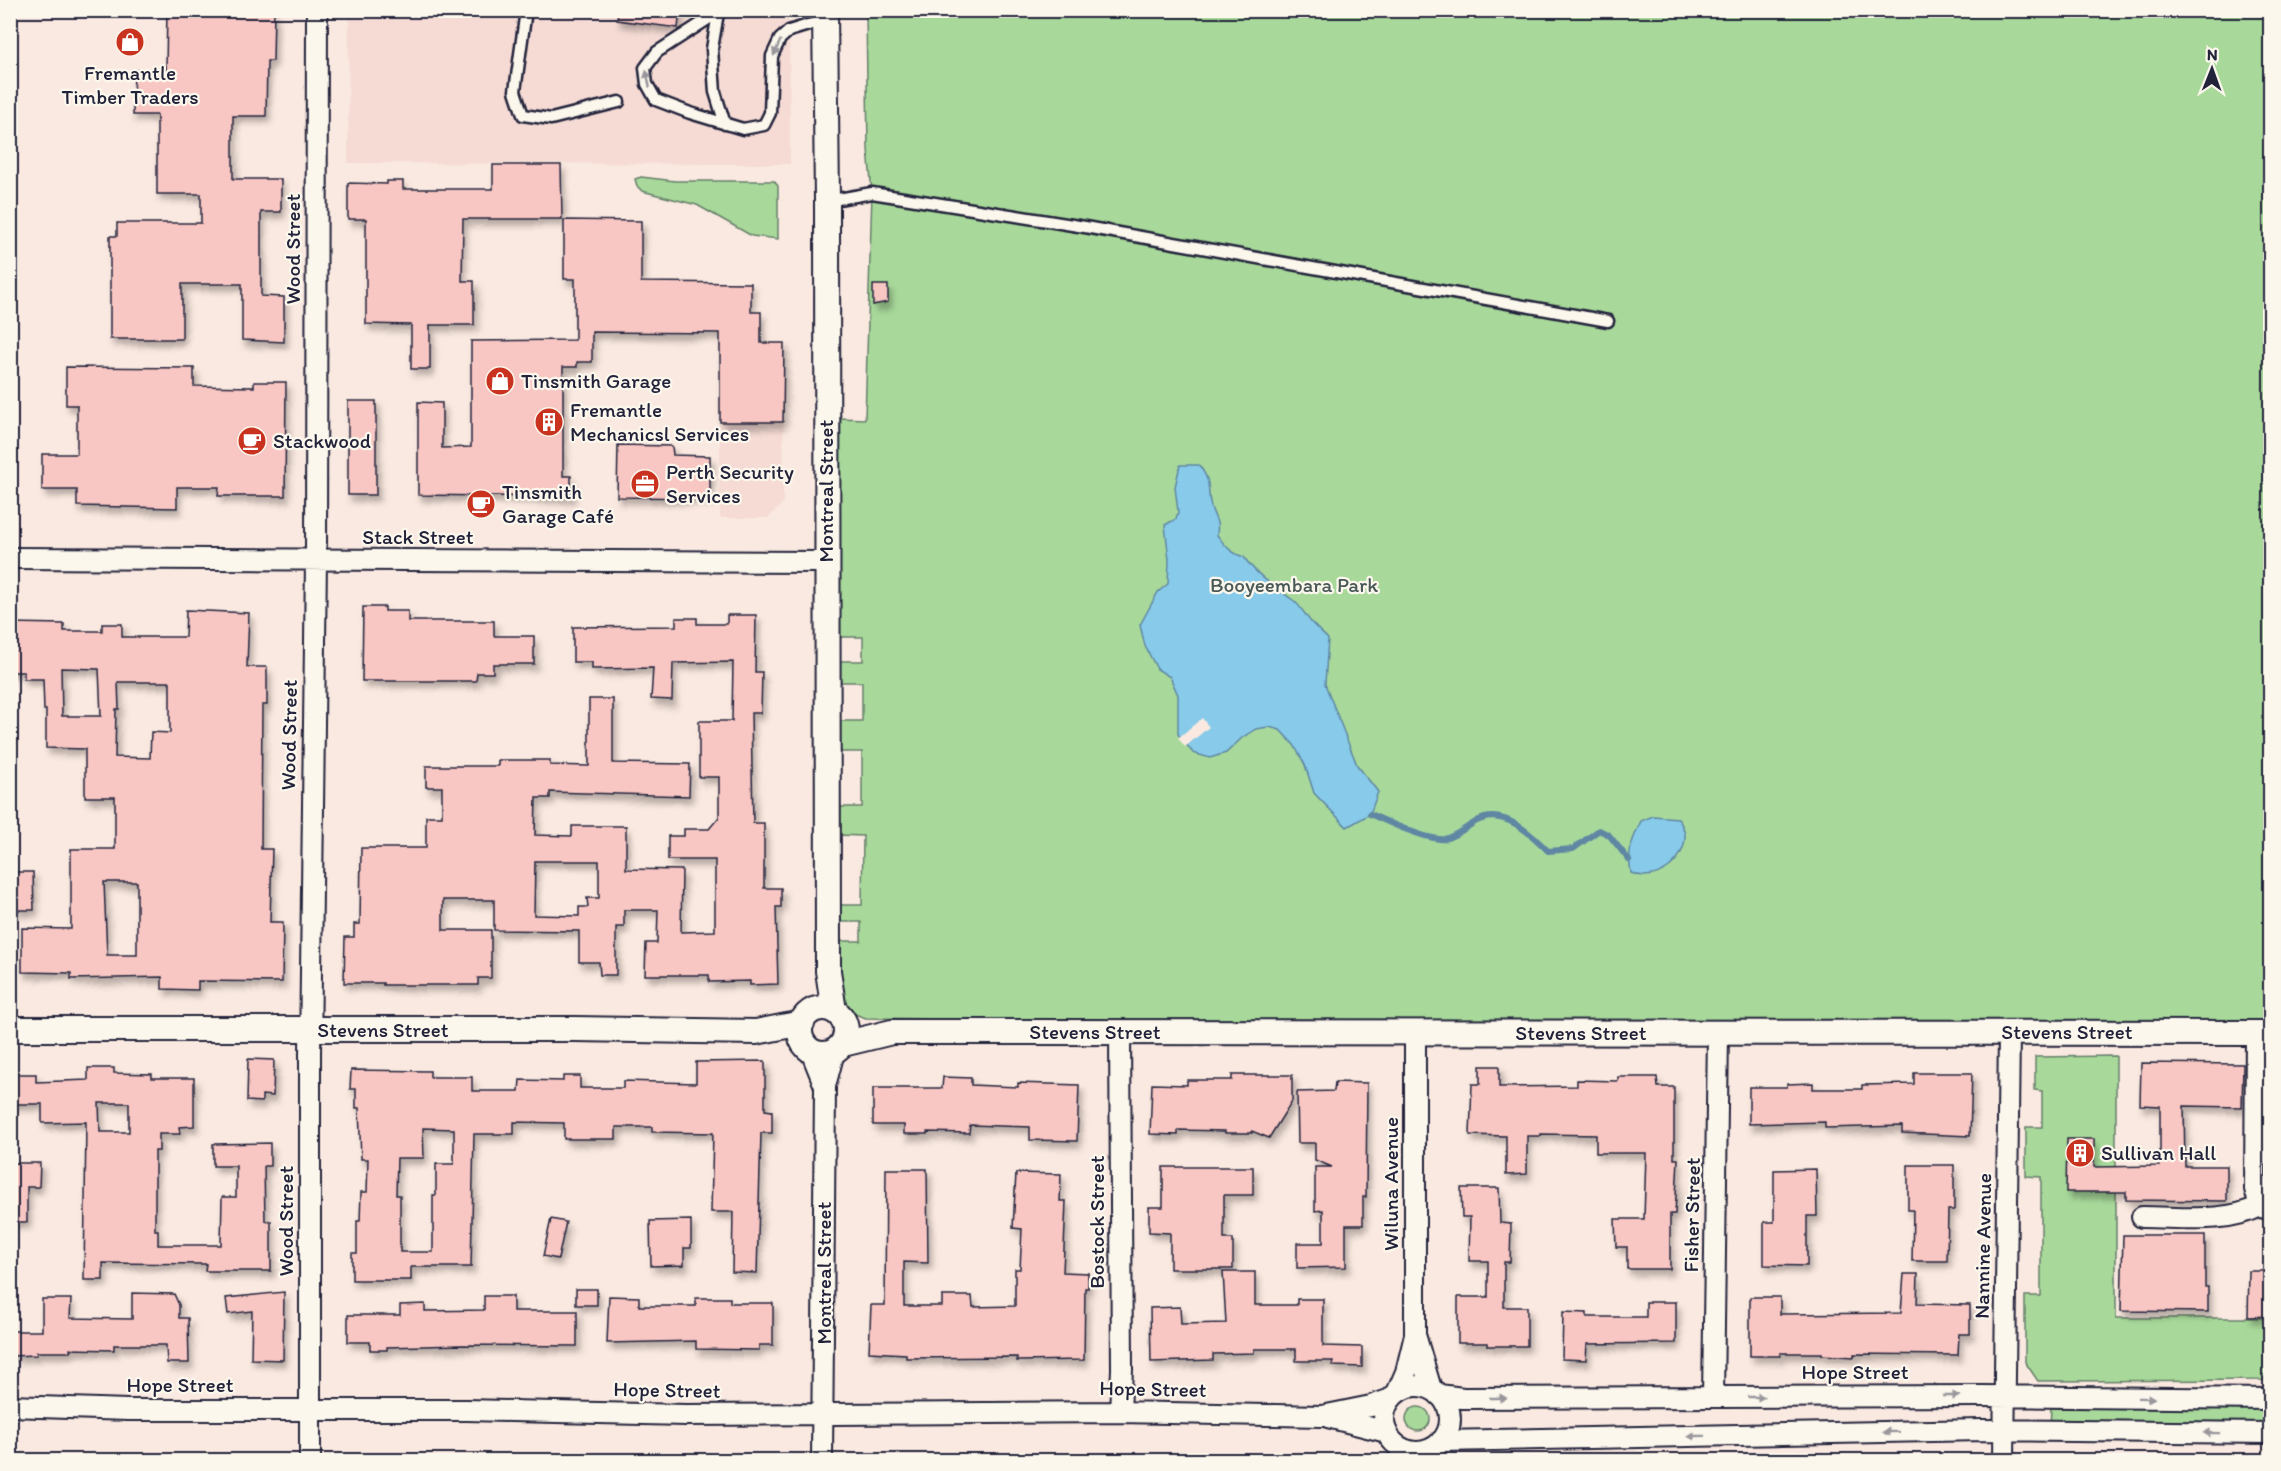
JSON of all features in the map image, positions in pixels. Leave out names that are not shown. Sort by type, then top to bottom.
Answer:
[{"type":"street","name":"Wood Street","points":[[310,1461],[317,10]]},
{"type":"street","name":"Montreal Street","points":[[822,1461],[825,1086],[823,1032],[828,971],[825,15]]},
{"type":"street","name":"Stack Street","points":[[10,558],[826,562]]},
{"type":"street","name":"Stevens Street","points":[[10,1029],[1718,1034],[2263,1033]]},
{"type":"street","name":"Bostock Street","points":[[1120,1032],[1122,1357],[1120,1413]]},
{"type":"street","name":"Wiluna Avenue","points":[[1394,1396],[1406,1372],[1415,1335],[1415,1032]]},
{"type":"street","name":"Nannine Avenue","points":[[2004,1461],[2009,1032]]},
{"type":"street","points":[[2142,1217],[2229,1217],[2265,1208],[2255,1189],[2263,1033]]},
{"type":"street","name":"Fisher Street","points":[[1713,1397],[1718,1034]]},
{"type":"street","name":"Wiluna Avenue","points":[[1415,1335],[1435,1392]]},
{"type":"street","points":[[1434,1450],[1449,1426],[1450,1418],[1445,1401],[1435,1392],[1419,1386],[1407,1388],[1394,1396],[1384,1415],[1396,1446],[1415,1451],[2004,1430],[2271,1433]]},
{"type":"street","name":"Hope Street","points":[[1435,1392],[1462,1398],[2005,1396],[2271,1399]]},
{"type":"street","name":"Hope Street","points":[[10,1406],[128,1410],[467,1410],[676,1415],[1120,1413],[1322,1416],[1371,1406],[1394,1396]]},
{"type":"street","name":"Hope Street","points":[[1322,1416],[1396,1446]]},
{"type":"lane","points":[[526,10],[515,91],[523,115],[551,119],[619,102]]},
{"type":"lane","points":[[719,11],[712,49],[715,92],[725,124]]},
{"type":"lane","points":[[719,11],[657,52],[645,68],[647,84],[656,100],[743,129],[764,125],[770,113],[772,56],[780,39],[789,31],[825,15]]},
{"type":"lane","points":[[827,201],[868,193],[883,195],[1085,227],[1608,321]]},
{"type":"shaded area","points":[[349,11],[789,11],[790,164],[348,163]]},
{"type":"shaded area","points":[[720,343],[784,343],[783,503],[768,518],[720,518]]},
{"type":"shaded area","points":[[341,1457],[777,1459],[777,1460],[341,1460]]},
{"type":"green space","name":"Booyeembara Park","points":[[866,11],[2270,11],[2270,1021],[950,1019],[866,1018],[849,1012],[843,1005],[837,941],[861,941],[861,922],[837,922],[837,905],[862,905],[863,836],[838,835],[837,807],[862,807],[862,752],[837,752],[838,721],[862,721],[862,682],[838,682],[838,661],[863,661],[863,637],[838,637],[839,418],[865,419],[872,193],[868,149]]},
{"type":"green space","points":[[641,177],[675,181],[774,181],[778,186],[778,239],[752,236],[697,205],[642,191],[635,179]]},
{"type":"green space","points":[[2116,1056],[2116,1318],[2270,1318],[2270,1380],[2038,1381],[2025,1362],[2025,1296],[2041,1296],[2041,1177],[2026,1176],[2026,1127],[2042,1127],[2042,1091],[2035,1090],[2035,1057]]},
{"type":"green space","points":[[1418,1407],[1423,1408],[1429,1414],[1429,1424],[1423,1430],[1418,1431],[1413,1430],[1407,1424],[1406,1419],[1407,1414],[1413,1408]]},
{"type":"green space","points":[[2051,1408],[2270,1409],[2270,1432],[2050,1427]]},
{"type":"water","points":[[1180,465],[1199,465],[1203,471],[1208,481],[1211,507],[1217,523],[1217,535],[1231,551],[1244,557],[1260,575],[1296,602],[1328,639],[1325,684],[1357,765],[1378,792],[1370,814],[1347,827],[1314,793],[1305,765],[1294,745],[1280,730],[1269,727],[1256,729],[1243,737],[1226,753],[1210,758],[1193,753],[1178,734],[1178,695],[1170,677],[1157,669],[1145,646],[1140,625],[1158,592],[1168,584],[1169,560],[1165,525],[1176,519],[1178,512],[1175,487]]},
{"type":"water","points":[[1653,816],[1678,818],[1685,833],[1684,845],[1675,862],[1667,868],[1650,876],[1640,876],[1631,873],[1631,846],[1641,821]]},
{"type":"pier","points":[[1202,718],[1209,727],[1185,747],[1178,738]]},
{"type":"building","points":[[167,10],[274,10],[273,61],[267,61],[266,116],[233,116],[233,179],[281,179],[281,212],[261,212],[261,296],[284,297],[284,342],[242,340],[242,284],[182,284],[182,339],[110,339],[110,236],[117,236],[117,223],[201,223],[201,194],[157,194],[157,115],[133,115],[134,70],[166,70]]},
{"type":"building","points":[[618,10],[680,10],[678,28],[617,20]]},
{"type":"building","points":[[493,165],[561,165],[562,219],[463,219],[462,281],[474,281],[474,325],[430,325],[430,369],[411,369],[411,325],[366,324],[366,219],[348,219],[348,183],[387,184],[387,181],[403,181],[403,189],[493,189]]},
{"type":"building","points":[[564,220],[641,221],[641,282],[751,283],[751,312],[761,312],[761,343],[784,343],[783,422],[720,422],[720,333],[592,332],[592,362],[577,362],[577,367],[563,367],[563,476],[571,476],[571,497],[418,495],[418,402],[442,403],[442,448],[471,447],[471,341],[575,340],[575,279],[564,279]]},
{"type":"building","points":[[873,285],[888,285],[888,302],[873,305]]},
{"type":"building","points":[[66,367],[194,368],[194,386],[254,387],[254,382],[286,382],[285,496],[218,496],[219,487],[177,487],[177,508],[77,506],[77,490],[42,490],[42,454],[77,454],[77,405],[66,405]]},
{"type":"building","points":[[348,401],[376,401],[376,495],[348,495]]},
{"type":"building","points":[[618,445],[672,446],[673,455],[710,456],[710,498],[617,497]]},
{"type":"building","points":[[363,607],[385,607],[385,611],[408,611],[408,621],[494,621],[494,636],[534,636],[534,664],[493,664],[493,673],[477,673],[476,681],[362,681]]},
{"type":"building","points":[[186,610],[249,613],[247,667],[267,667],[267,705],[262,705],[261,849],[272,849],[270,922],[283,922],[282,982],[198,981],[198,990],[162,989],[162,977],[71,979],[71,973],[22,972],[22,928],[71,929],[71,849],[115,849],[115,797],[85,797],[85,749],[46,748],[43,679],[24,679],[24,672],[10,672],[10,623],[64,624],[64,631],[102,631],[102,624],[122,624],[122,637],[185,637]],"holes":[[[61,668],[99,669],[101,716],[62,716]],[[118,682],[170,682],[170,733],[151,732],[150,758],[115,757],[116,709],[119,709]],[[104,882],[137,882],[137,955],[107,955]]]},
{"type":"building","points":[[727,615],[756,615],[755,672],[762,672],[761,713],[751,713],[753,823],[764,823],[764,888],[781,888],[781,907],[776,907],[778,984],[750,985],[750,981],[709,982],[709,975],[645,975],[646,943],[657,943],[658,910],[624,910],[624,927],[616,927],[616,975],[600,975],[599,962],[579,962],[579,931],[494,930],[494,900],[443,900],[443,930],[491,930],[491,978],[478,978],[478,985],[344,983],[345,937],[354,937],[354,924],[360,924],[361,848],[426,848],[426,816],[442,816],[442,787],[426,787],[426,766],[498,766],[498,760],[550,760],[550,765],[589,766],[589,699],[613,699],[613,763],[690,764],[689,796],[550,792],[550,798],[536,798],[535,835],[572,836],[572,826],[626,826],[626,869],[682,870],[681,932],[715,931],[715,860],[668,860],[668,836],[684,836],[684,829],[709,829],[719,817],[719,777],[699,777],[699,721],[732,721],[733,662],[673,663],[672,700],[651,699],[653,668],[592,669],[592,662],[573,662],[573,627],[676,626],[676,618],[697,618],[697,624],[727,624]],"holes":[[[535,861],[599,861],[599,898],[587,898],[588,907],[579,907],[579,916],[534,915]]]},
{"type":"building","points":[[10,872],[33,872],[34,910],[15,910],[15,905],[10,905]]},
{"type":"building","points":[[248,1059],[274,1060],[273,1096],[262,1095],[262,1102],[247,1101]]},
{"type":"building","points":[[765,1061],[765,1110],[772,1111],[772,1133],[761,1133],[757,1273],[732,1272],[733,1212],[711,1212],[713,1133],[652,1132],[652,1127],[616,1127],[616,1139],[564,1139],[564,1123],[514,1122],[514,1134],[474,1134],[471,1267],[411,1267],[411,1280],[352,1280],[352,1253],[357,1253],[357,1221],[360,1221],[361,1192],[367,1192],[368,1159],[361,1159],[359,1108],[356,1108],[356,1089],[350,1089],[351,1070],[430,1071],[430,1077],[472,1077],[472,1091],[519,1091],[520,1080],[563,1081],[563,1076],[580,1076],[580,1088],[623,1088],[623,1081],[696,1083],[696,1062]],"holes":[[[423,1128],[454,1129],[454,1164],[436,1164],[436,1195],[433,1195],[433,1252],[400,1252],[400,1195],[396,1195],[397,1158],[424,1158]]]},
{"type":"building","points":[[2141,1063],[2243,1064],[2242,1107],[2184,1106],[2185,1166],[2227,1166],[2227,1201],[2126,1200],[2126,1192],[2066,1192],[2067,1139],[2094,1139],[2094,1167],[2160,1166],[2160,1106],[2140,1105]]},
{"type":"building","points":[[1480,1066],[1499,1066],[1499,1087],[1577,1086],[1577,1080],[1618,1081],[1618,1077],[1657,1077],[1658,1087],[1674,1087],[1674,1159],[1678,1159],[1675,1214],[1670,1214],[1670,1269],[1627,1269],[1627,1247],[1616,1247],[1615,1219],[1644,1219],[1646,1153],[1596,1153],[1596,1135],[1527,1136],[1527,1174],[1506,1175],[1506,1136],[1470,1135],[1472,1084],[1480,1084]]},
{"type":"building","points":[[88,1068],[114,1068],[114,1073],[152,1074],[152,1078],[194,1078],[194,1126],[179,1127],[180,1134],[159,1134],[159,1151],[155,1151],[155,1230],[158,1230],[158,1245],[221,1245],[222,1197],[236,1197],[236,1166],[213,1166],[213,1144],[270,1143],[270,1166],[264,1166],[265,1221],[271,1221],[271,1271],[205,1271],[206,1264],[103,1263],[103,1280],[84,1280],[86,1122],[42,1123],[42,1104],[10,1104],[10,1074],[36,1074],[36,1082],[88,1080]],"holes":[[[99,1103],[129,1103],[129,1132],[100,1132]]]},
{"type":"building","points":[[1914,1073],[1972,1073],[1970,1136],[1902,1133],[1902,1126],[1825,1128],[1825,1122],[1749,1124],[1749,1087],[1787,1087],[1787,1084],[1813,1083],[1813,1089],[1862,1089],[1862,1085],[1914,1084]]},
{"type":"building","points":[[1232,1075],[1292,1075],[1292,1101],[1269,1138],[1252,1131],[1252,1133],[1225,1133],[1225,1131],[1178,1130],[1178,1135],[1150,1134],[1152,1084],[1187,1085],[1187,1080],[1232,1080]]},
{"type":"building","points":[[943,1077],[971,1078],[971,1085],[1018,1087],[1018,1083],[1079,1085],[1077,1141],[1030,1140],[1030,1127],[970,1125],[969,1133],[904,1134],[904,1125],[873,1125],[873,1088],[942,1088]]},
{"type":"building","points":[[1335,1082],[1367,1083],[1366,1197],[1363,1197],[1363,1225],[1346,1225],[1346,1267],[1297,1268],[1297,1243],[1323,1243],[1323,1210],[1315,1211],[1315,1167],[1332,1167],[1315,1160],[1315,1143],[1298,1143],[1297,1092],[1334,1091]]},
{"type":"building","points":[[12,1163],[40,1163],[39,1187],[27,1187],[27,1222],[10,1222]]},
{"type":"building","points":[[1908,1165],[1954,1165],[1954,1210],[1948,1210],[1947,1261],[1912,1261],[1913,1210],[1908,1210]]},
{"type":"building","points":[[1163,1167],[1253,1167],[1253,1195],[1224,1195],[1224,1239],[1233,1239],[1233,1269],[1170,1269],[1170,1233],[1149,1232],[1149,1207],[1163,1207]]},
{"type":"building","points":[[886,1169],[927,1169],[928,1263],[904,1262],[904,1306],[942,1306],[942,1296],[972,1296],[973,1307],[1015,1306],[1015,1269],[1020,1269],[1022,1229],[1013,1228],[1016,1173],[1061,1174],[1060,1201],[1066,1201],[1063,1272],[1088,1273],[1088,1288],[1085,1288],[1084,1360],[1017,1361],[1017,1357],[906,1358],[906,1354],[869,1352],[871,1305],[885,1305]]},
{"type":"building","points":[[1816,1169],[1817,1216],[1807,1216],[1807,1266],[1764,1265],[1764,1222],[1774,1222],[1774,1170]]},
{"type":"building","points":[[1461,1188],[1499,1188],[1500,1223],[1511,1224],[1510,1262],[1504,1262],[1504,1307],[1527,1307],[1527,1346],[1458,1343],[1458,1297],[1488,1297],[1488,1261],[1469,1261],[1470,1217],[1462,1217]]},
{"type":"building","points":[[551,1219],[566,1222],[558,1259],[543,1256]]},
{"type":"building","points":[[691,1220],[691,1248],[684,1248],[684,1265],[651,1266],[650,1221]]},
{"type":"building","points":[[2123,1235],[2205,1235],[2205,1287],[2208,1287],[2208,1312],[2121,1311]]},
{"type":"building","points":[[2249,1271],[2271,1271],[2271,1316],[2248,1317]]},
{"type":"building","points":[[1223,1272],[1255,1272],[1255,1305],[1297,1305],[1297,1299],[1323,1299],[1323,1346],[1362,1347],[1362,1367],[1332,1366],[1333,1361],[1296,1361],[1296,1349],[1254,1349],[1254,1353],[1213,1354],[1213,1360],[1151,1362],[1150,1308],[1180,1307],[1181,1324],[1226,1323]]},
{"type":"building","points":[[1904,1274],[1918,1274],[1917,1304],[1970,1305],[1970,1334],[1959,1334],[1958,1355],[1854,1354],[1854,1357],[1822,1355],[1822,1353],[1780,1353],[1780,1356],[1750,1356],[1750,1297],[1780,1297],[1780,1314],[1901,1313]]},
{"type":"building","points":[[576,1289],[597,1289],[597,1305],[576,1305]]},
{"type":"building","points":[[284,1292],[283,1360],[251,1359],[252,1311],[228,1314],[226,1298]]},
{"type":"building","points":[[132,1293],[174,1294],[179,1305],[179,1318],[188,1318],[189,1363],[167,1363],[166,1345],[114,1345],[114,1350],[70,1349],[70,1352],[37,1352],[37,1355],[10,1356],[10,1331],[42,1331],[42,1299],[71,1299],[70,1318],[132,1319]]},
{"type":"building","points":[[484,1296],[513,1296],[513,1311],[577,1311],[577,1346],[461,1345],[387,1347],[387,1350],[370,1350],[370,1342],[348,1342],[348,1315],[400,1315],[400,1305],[425,1304],[425,1311],[484,1310]]},
{"type":"building","points":[[609,1296],[639,1297],[639,1306],[696,1306],[696,1298],[730,1298],[730,1303],[773,1303],[773,1345],[759,1345],[759,1350],[696,1349],[696,1341],[607,1343]]},
{"type":"building","points":[[1646,1302],[1676,1302],[1676,1343],[1587,1344],[1586,1360],[1562,1359],[1563,1312],[1587,1313],[1587,1317],[1646,1317]]},
{"type":"waterway","points":[[1370,814],[1396,826],[1437,839],[1457,834],[1477,821],[1497,817],[1516,824],[1548,851],[1573,849],[1599,830],[1609,835],[1629,860]]},
{"type":"place","name":"Fremantle Timber Traders","points":[[130,42]]},
{"type":"place","name":"Tinsmith Garage","points":[[500,381]]},
{"type":"place","name":"Fremantle Mechanicsl Services","points":[[549,422]]},
{"type":"place","name":"Stackwood","points":[[252,441]]},
{"type":"place","name":"Perth Security Services","points":[[645,484]]},
{"type":"place","name":"Tinsmith Garage Café","points":[[481,504]]},
{"type":"place","name":"Sullivan Hall","points":[[2080,1153]]}]
